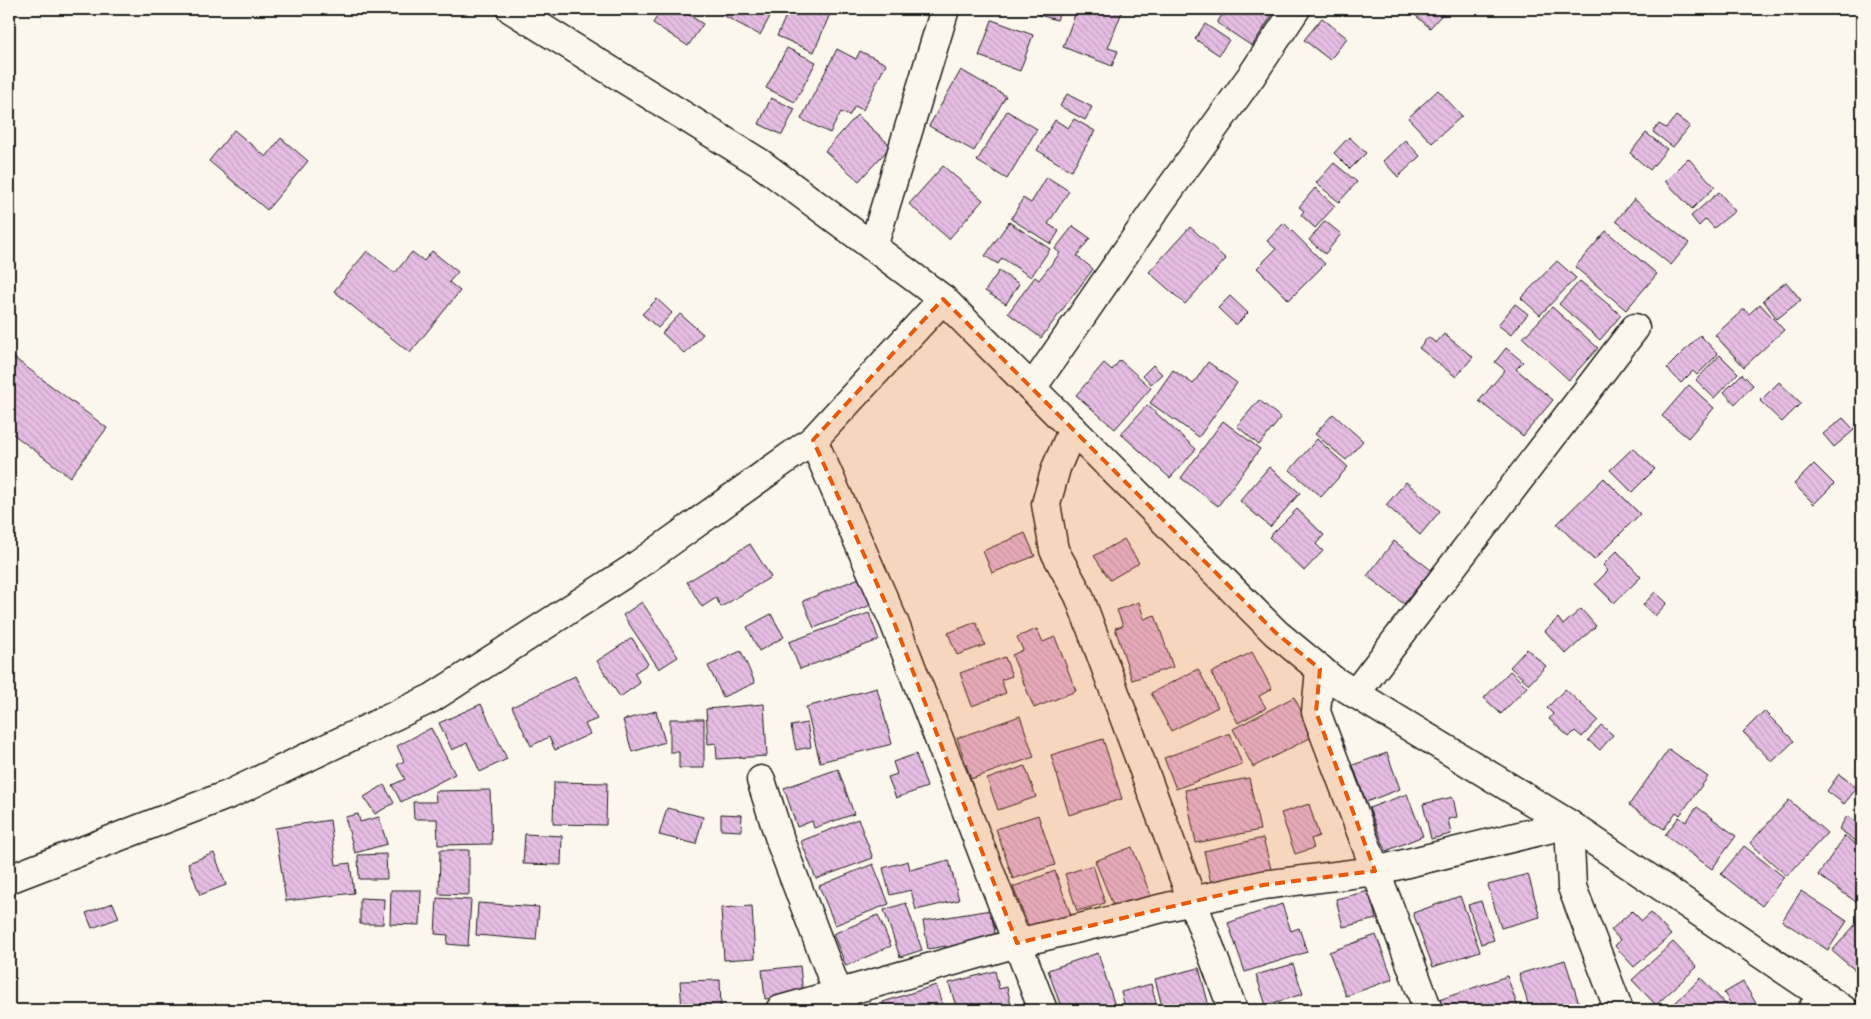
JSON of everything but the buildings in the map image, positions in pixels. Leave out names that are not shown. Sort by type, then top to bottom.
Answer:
[{"type":"street","points":[[512,9],[760,164],[944,299],[1276,633],[1332,680],[1569,824],[1830,1008]]},
{"type":"street","points":[[874,247],[945,9]]},
{"type":"street","points":[[1032,388],[1159,204],[1252,75],[1296,9]]},
{"type":"street","points":[[9,878],[230,794],[432,698],[632,568],[813,440],[944,299]]},
{"type":"street","points":[[1355,694],[1635,328]]},
{"type":"street","points":[[1073,429],[1056,468],[1046,504],[1054,550],[1079,596],[1233,1010]]},
{"type":"street","points":[[813,440],[894,622],[1043,1010]]},
{"type":"street","points":[[1320,670],[1316,712],[1428,1010]]},
{"type":"street","points":[[761,780],[782,846],[842,1002]]},
{"type":"street","points":[[780,1010],[842,1002],[1017,943],[1192,901],[1262,885],[1375,871],[1569,824]]},
{"type":"street","points":[[1569,824],[1572,887],[1619,1010]]},
{"type":"highlighted area","points":[[943,299],[1276,633],[1320,669],[1316,712],[1375,871],[1263,885],[1017,943],[894,622],[813,440]]}]
